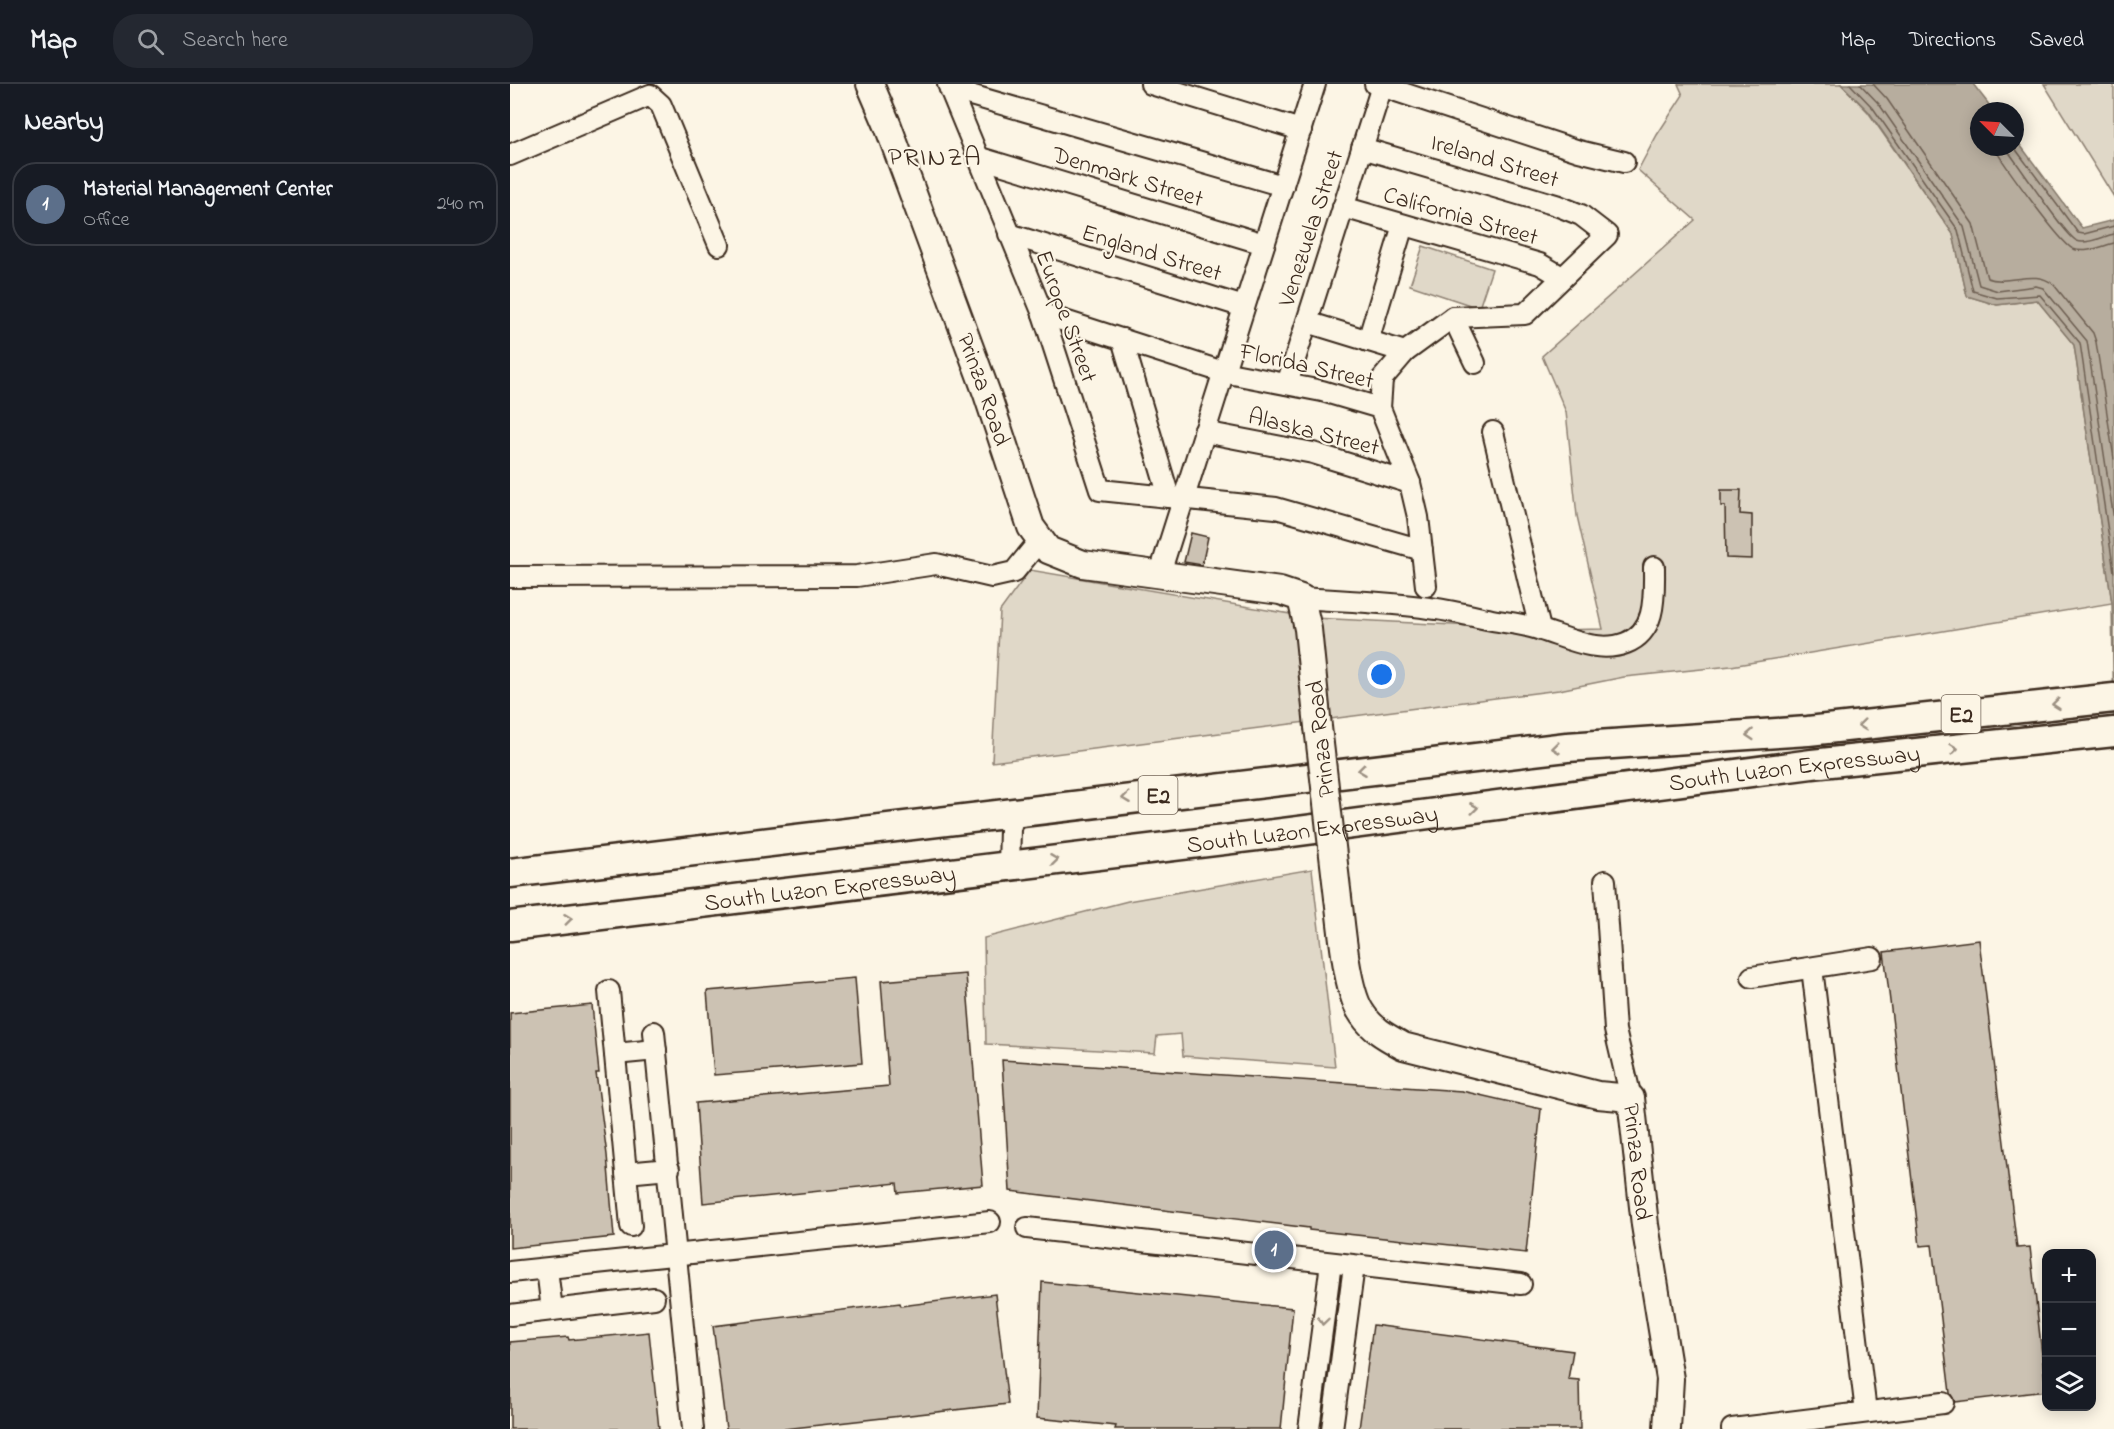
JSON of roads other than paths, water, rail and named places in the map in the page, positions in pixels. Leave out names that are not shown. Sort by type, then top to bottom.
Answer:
[{"type":"highway","name":"South Luzon Expressway","points":[[510,873],[1567,747],[1808,730],[2114,698]]},
{"type":"highway","name":"South Luzon Expressway","points":[[510,926],[1279,833],[1812,764],[2114,732]]},
{"type":"main road","name":"Prinza Road","points":[[870,84],[888,126],[987,394],[1032,527],[1040,540]]},
{"type":"main road","points":[[1040,540],[1048,550],[1083,564],[1280,591],[1301,598]]},
{"type":"main road","name":"Prinza Road","points":[[1301,598],[1308,629],[1338,898],[1349,973],[1361,1014],[1377,1031],[1403,1046],[1598,1095],[1631,1098],[1645,1225],[1670,1379],[1668,1429]]},
{"type":"street","points":[[1151,84],[1301,130]]},
{"type":"street","points":[[1160,573],[1176,497],[1204,432],[1315,84]]},
{"type":"street","points":[[1378,85],[1579,151],[1624,162]]},
{"type":"street","name":"Venezuela Street","points":[[1287,384],[1362,148],[1378,85]]},
{"type":"street","points":[[949,86],[1283,186]]},
{"type":"street","name":"Europe Street","points":[[949,86],[1043,315],[1100,490],[1176,497]]},
{"type":"street","points":[[510,155],[650,95],[661,105],[719,245]]},
{"type":"street","name":"Ireland Street","points":[[1362,148],[1556,205],[1581,215],[1607,235],[1562,277]]},
{"type":"street","name":"Denmark Street","points":[[977,157],[1264,244]]},
{"type":"street","name":"California Street","points":[[1343,207],[1540,264],[1562,277]]},
{"type":"street","points":[[1368,341],[1403,225]]},
{"type":"street","name":"England Street","points":[[1009,234],[1244,307]]},
{"type":"street","points":[[1426,586],[1418,517],[1410,483],[1380,408],[1382,380],[1405,352],[1453,317],[1525,314],[1562,277]]},
{"type":"street","name":"Florida Street","points":[[1043,315],[1224,372],[1322,391],[1380,408]]},
{"type":"street","points":[[1453,317],[1475,363]]},
{"type":"street","points":[[1307,322],[1405,352]]},
{"type":"street","points":[[1122,339],[1176,497]]},
{"type":"street","name":"Alaska Street","points":[[1204,432],[1313,453],[1410,483]]},
{"type":"street","points":[[1493,432],[1539,629]]},
{"type":"street","points":[[1176,497],[1276,508],[1422,550]]},
{"type":"street","points":[[510,577],[857,576],[936,564],[992,577],[1014,572],[1040,540]]},
{"type":"street","points":[[1301,598],[1429,608],[1539,629],[1568,640],[1592,645],[1612,646],[1626,643],[1640,634],[1648,624],[1653,604],[1654,567]]},
{"type":"street","points":[[1009,866],[1010,829],[1015,812]]},
{"type":"street","points":[[1605,881],[1616,1030],[1631,1098]]},
{"type":"street","points":[[1752,977],[1872,958]]},
{"type":"street","points":[[1812,968],[1866,1412]]},
{"type":"street","points":[[609,991],[631,1226]]},
{"type":"street","points":[[615,1054],[655,1041],[693,1429]]},
{"type":"street","points":[[626,1173],[669,1169]]},
{"type":"street","points":[[510,1272],[990,1222]]},
{"type":"street","points":[[1027,1228],[1521,1284]]},
{"type":"street","points":[[1309,1429],[1331,1263]]},
{"type":"street","points":[[1332,1429],[1354,1266]]},
{"type":"street","points":[[547,1269],[552,1310]]},
{"type":"street","points":[[510,1315],[654,1298]]},
{"type":"street","points":[[1732,1429],[1943,1403]]},
{"type":"water","points":[[1841,84],[1973,84],[1987,102],[1970,102],[1970,156],[2024,156],[2024,150],[2082,228],[2114,220],[2114,726],[2112,603],[2074,345],[2037,300],[1997,305],[1967,296],[1953,234],[1869,112]]},
{"type":"place","name":"Material Management Center","points":[[1274,1250]]},
{"type":"district","name":"PRINZA","points":[[935,156]]}]
